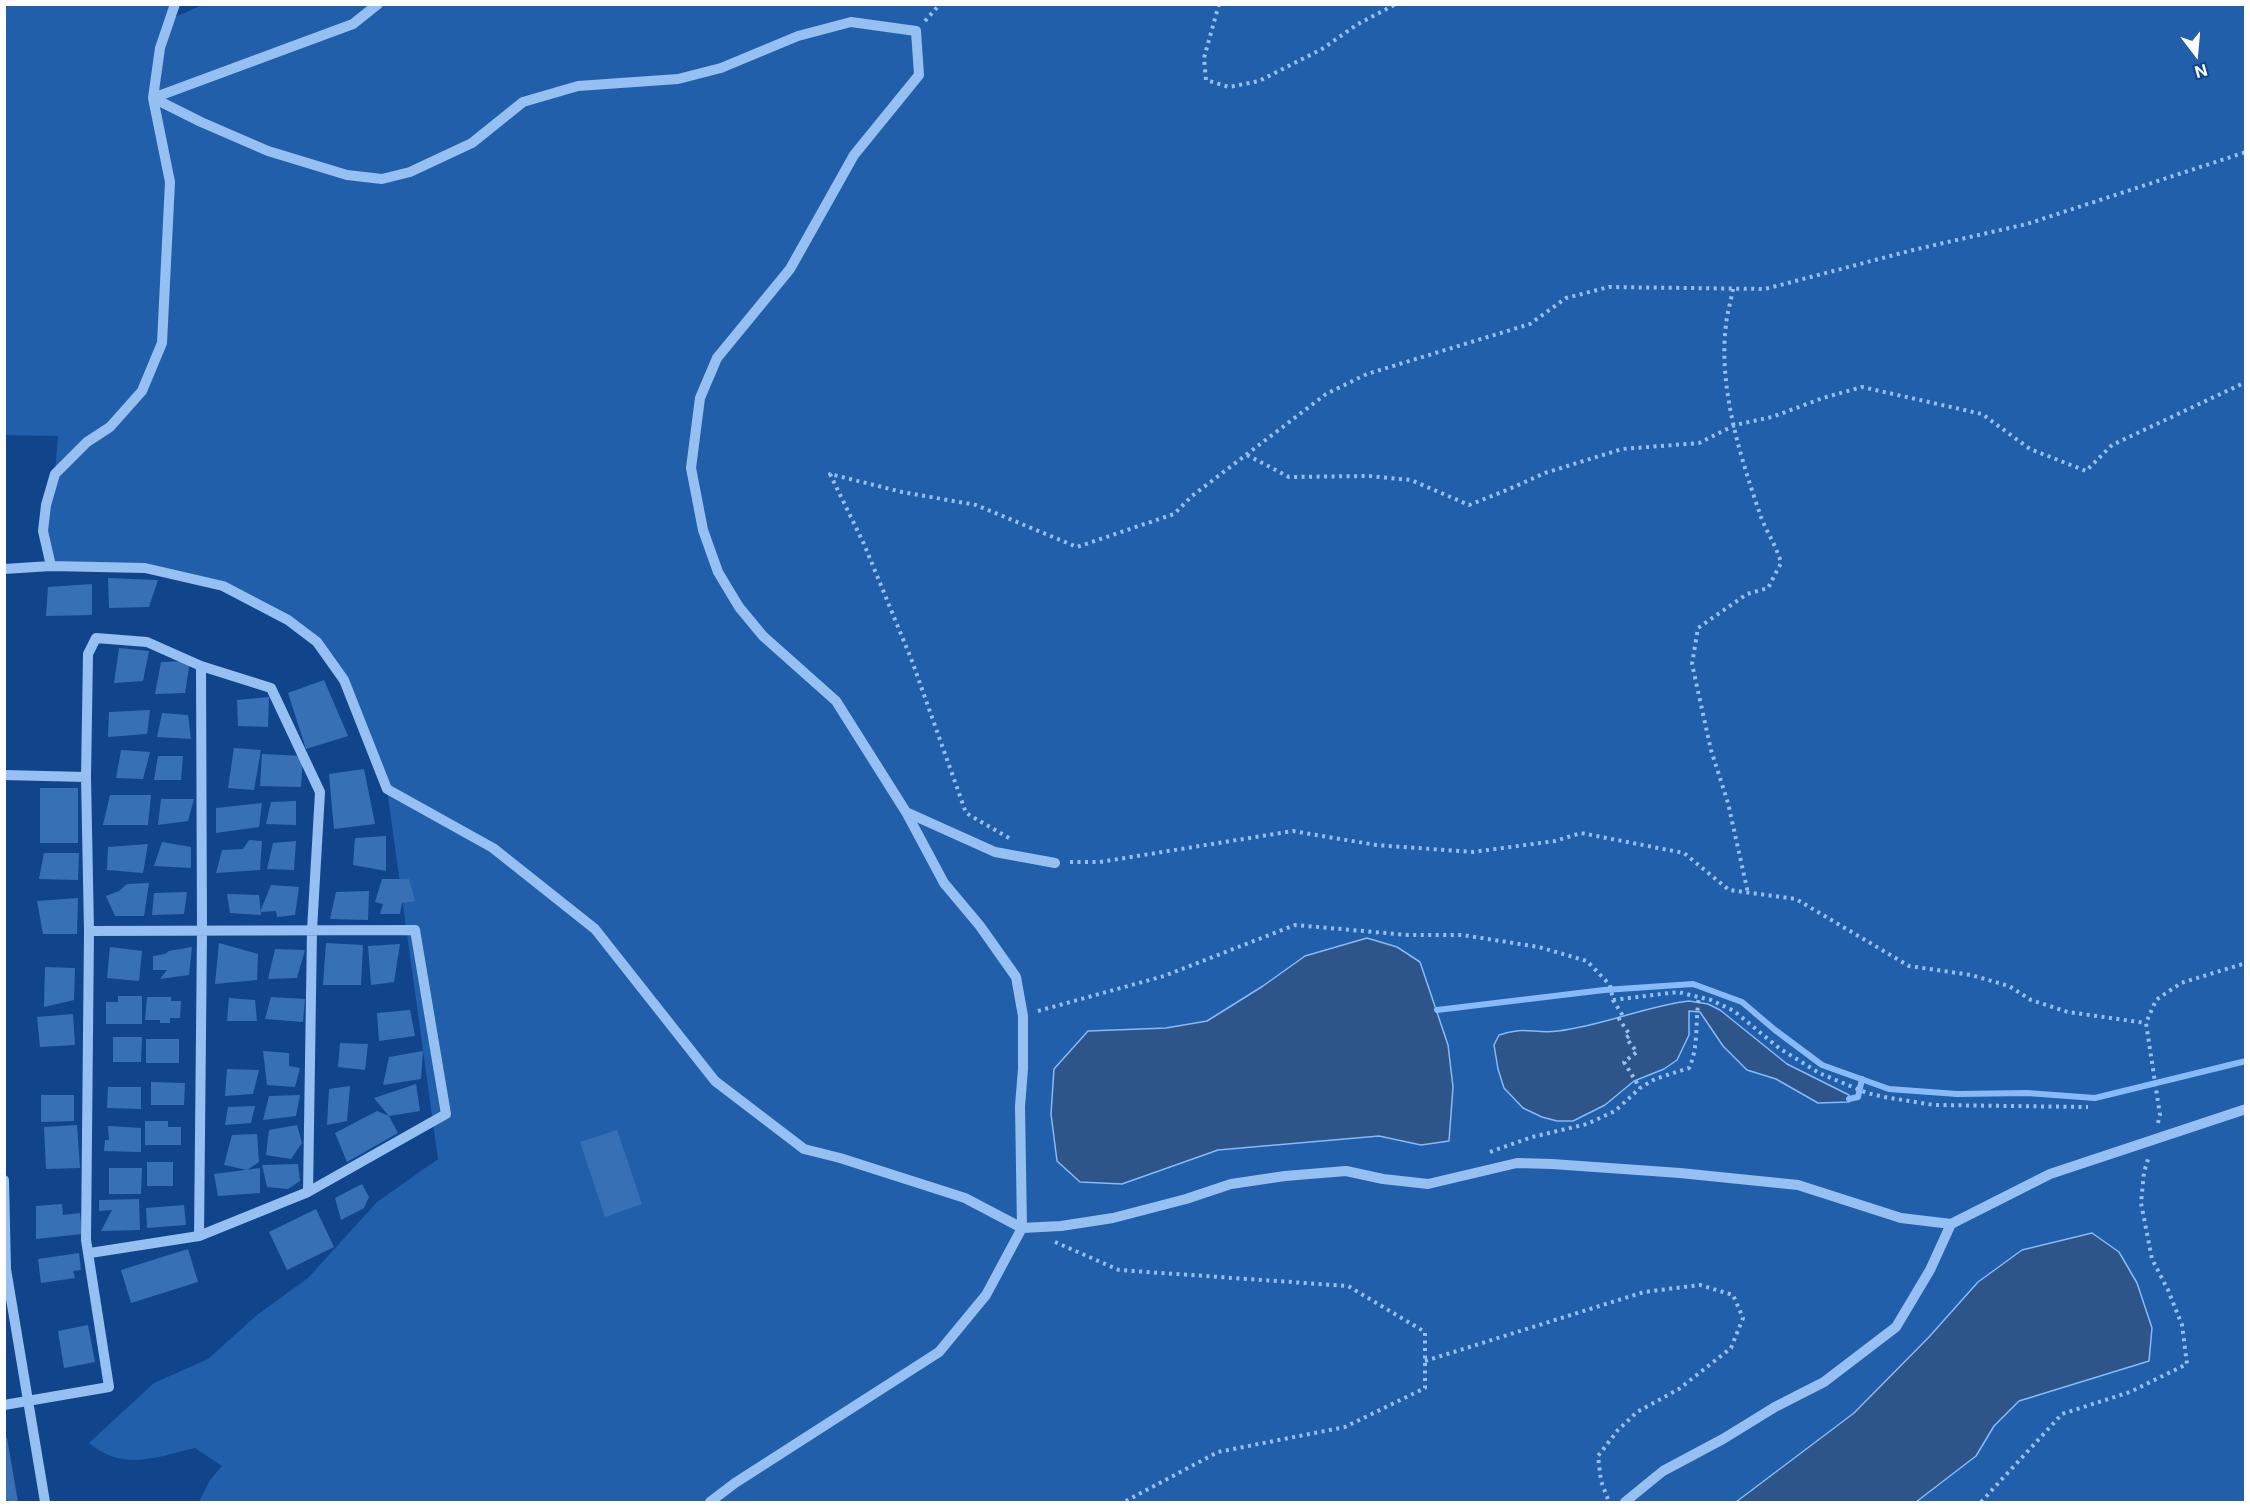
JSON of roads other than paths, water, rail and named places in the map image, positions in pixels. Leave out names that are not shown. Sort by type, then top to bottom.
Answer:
[{"type":"street","points":[[51,566],[43,531],[46,505],[54,474],[87,442],[110,427],[142,391],[162,343],[170,182],[153,98],[160,48],[175,4]]},
{"type":"street","points":[[153,98],[353,24],[378,4]]},
{"type":"street","points":[[153,98],[268,151],[347,175],[382,179],[410,172],[472,143],[523,102],[578,86],[678,79],[721,68],[798,36],[851,22],[916,31],[919,75],[854,155],[790,269],[717,358],[700,398],[691,468],[703,530],[718,572],[734,598],[763,636],[836,701],[906,812],[944,883],[980,926],[1016,977],[1023,1016],[1020,1106],[1022,1228],[986,1295],[939,1352],[735,1483],[710,1503]]},
{"type":"street","points":[[4,569],[51,566],[145,568],[223,586],[288,620],[317,642],[344,680],[387,789],[493,848],[595,929],[715,1081],[804,1149],[840,1158],[965,1198],[1022,1228],[1061,1226],[1113,1218],[1186,1199],[1231,1184],[1284,1176],[1346,1171],[1383,1179],[1428,1184],[1517,1163],[1686,1173],[1798,1185],[1901,1218],[1951,1224],[2050,1174],[2246,1109]]},
{"type":"street","points":[[4,1405],[109,1387],[87,1240],[89,931],[86,777],[88,654],[96,638],[147,642],[201,666],[271,688],[320,792],[312,930],[308,1192]]},
{"type":"street","points":[[199,1236],[202,930],[201,666]]},
{"type":"street","points":[[4,775],[86,777]]},
{"type":"street","points":[[906,812],[995,852],[1055,862]]},
{"type":"street","points":[[89,931],[416,930],[446,1114],[308,1192],[199,1236],[90,1254]]},
{"type":"street","points":[[4,1180],[6,1269],[45,1503]]},
{"type":"street","points":[[1625,1503],[1663,1471],[1723,1439],[1775,1407],[1824,1382],[1896,1327],[1930,1270],[1951,1224]]},
{"type":"waterway","points":[[1437,1010],[1604,990],[1693,984],[1742,1002],[1822,1065],[1889,1089],[1957,1094],[2027,1093],[2095,1098],[2246,1061]]},
{"type":"waterway","points":[[1849,1099],[1858,1097],[1862,1079]]}]
